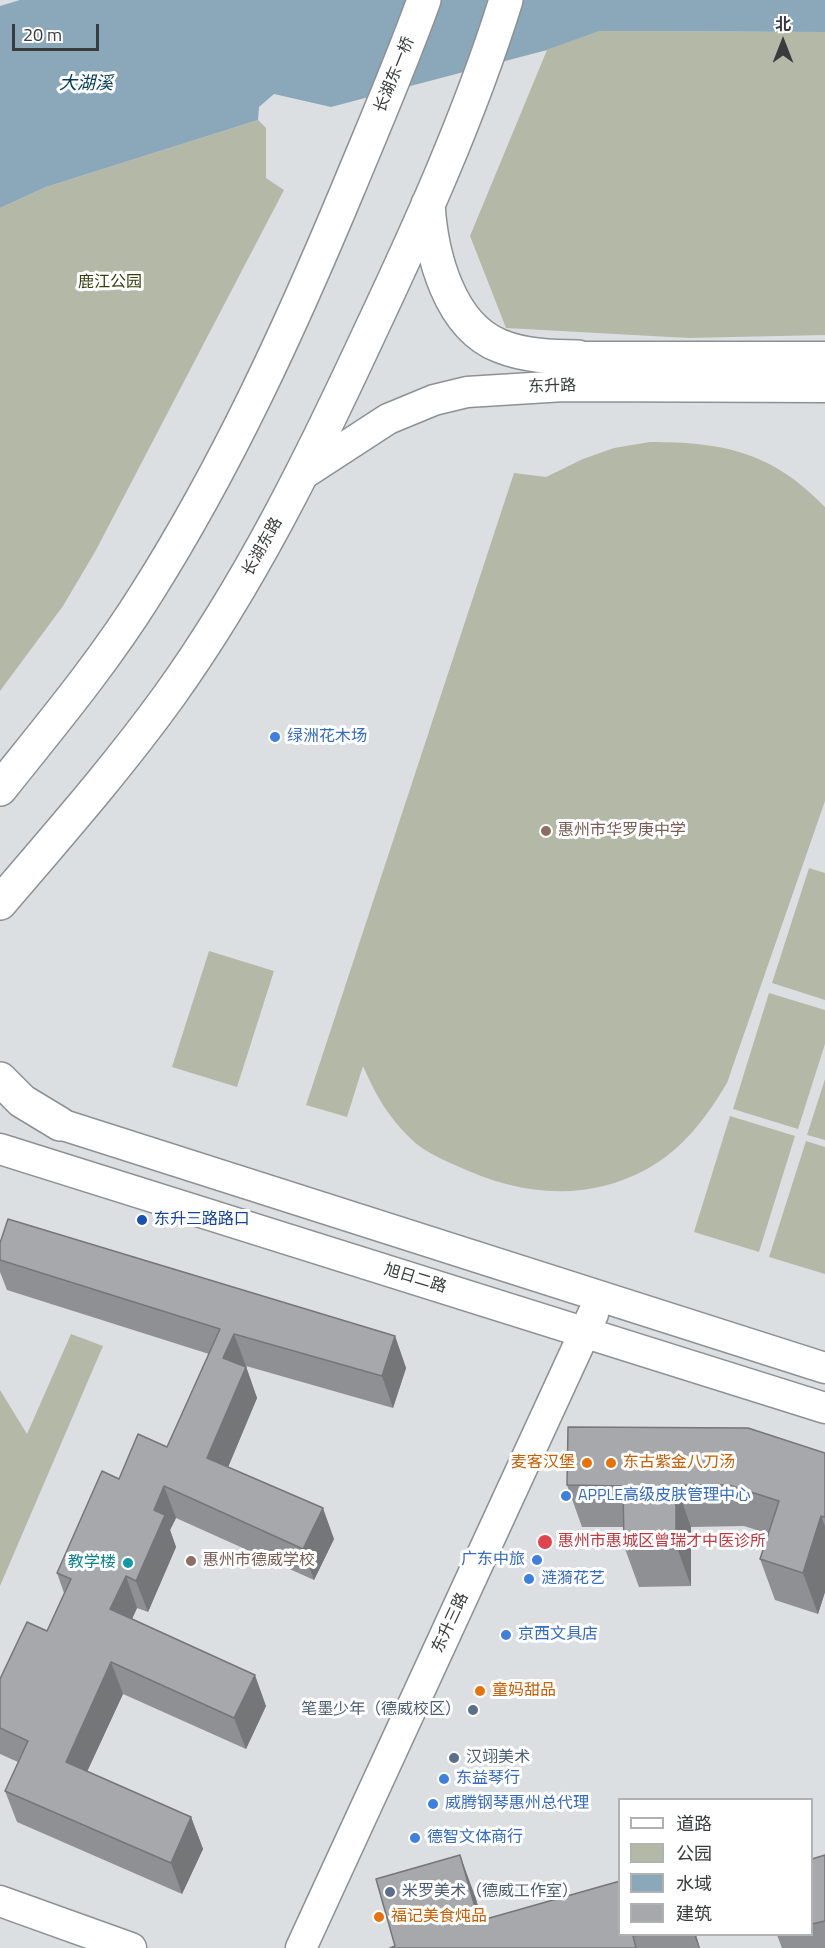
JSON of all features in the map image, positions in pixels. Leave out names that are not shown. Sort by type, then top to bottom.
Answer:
[{"type":"main road","name":"长湖东一桥","points":[[0,789],[95,670],[178,541],[236,434],[281,341],[364,150],[424,0]]},
{"type":"main road","name":"长湖东路","points":[[0,903],[116,766],[170,695],[222,618],[302,475],[428,204],[452,147],[506,0]]},
{"type":"main road","points":[[428,204],[440,267],[458,308],[472,327],[490,341],[511,350],[540,355],[578,357]]},
{"type":"main road","points":[[0,1079],[22,1101],[60,1124]]},
{"type":"street","name":"东升路","points":[[578,357],[825,357]]},
{"type":"street","name":"东升路","points":[[302,475],[388,419],[434,400],[467,392],[564,386],[825,387]]},
{"type":"street","points":[[60,1124],[825,1368]]},
{"type":"street","name":"旭日二路","points":[[3,1150],[825,1408]]},
{"type":"street","name":"东升三路","points":[[301,1948],[600,1297]]},
{"type":"street","points":[[0,1901],[131,1948]]},
{"type":"green space","points":[[598,31],[825,32],[825,335],[688,338],[506,328],[470,236],[547,50]]},
{"type":"green space","name":"鹿江公园","points":[[258,120],[266,128],[266,178],[284,190],[95,552],[63,606],[0,691],[0,208],[46,187]]},
{"type":"green space","name":"惠州市华罗庚中学","points":[[650,442],[701,444],[745,454],[766,462],[786,474],[825,507],[825,801],[727,1083],[693,1132],[660,1161],[623,1180],[576,1191],[528,1189],[480,1176],[421,1147],[402,1130],[389,1113],[377,1096],[363,1066],[347,1117],[306,1105],[514,473],[546,477],[583,459],[614,448]]},
{"type":"green space","points":[[809,868],[825,873],[825,1000],[772,983]]},
{"type":"green space","points":[[209,951],[274,971],[237,1087],[172,1067]]},
{"type":"green space","points":[[769,993],[825,1010],[825,1044],[798,1129],[733,1109]]},
{"type":"green space","points":[[825,1079],[825,1140],[807,1135]]},
{"type":"green space","points":[[730,1116],[795,1136],[759,1252],[694,1232]]},
{"type":"green space","points":[[806,1141],[825,1147],[825,1274],[769,1257]]},
{"type":"green space","points":[[71,1334],[103,1346],[0,1586],[0,1390],[27,1434]]},
{"type":"water","name":"大湖溪","points":[[20,0],[825,0],[825,32],[599,31],[547,50],[331,107],[274,94],[259,107],[258,120],[46,187],[0,208],[0,6]]},
{"type":"building","points":[[8,1219],[395,1336],[382,1376],[234,1334],[223,1358],[246,1367],[207,1458],[323,1508],[303,1549],[164,1486],[154,1510],[165,1515],[136,1581],[126,1576],[110,1609],[255,1675],[234,1718],[111,1662],[66,1762],[191,1817],[171,1863],[5,1791],[28,1741],[0,1728],[0,1679],[27,1622],[47,1631],[71,1579],[57,1573],[102,1471],[119,1479],[138,1434],[167,1447],[220,1329],[0,1260],[0,1243]]},
{"type":"building","points":[[568,1427],[748,1428],[825,1453],[825,1517],[821,1516],[803,1573],[760,1559],[779,1501],[729,1485],[676,1485],[676,1545],[624,1546],[623,1486],[567,1485]]},
{"type":"building","points":[[460,1855],[479,1921],[618,1882],[618,1936],[633,1936],[636,1948],[390,1948],[395,1946],[376,1879]]},
{"type":"building","points":[[825,1855],[825,1921],[813,1924],[813,1859]]},
{"type":"place","name":"绿洲花木场","points":[[275,737]]},
{"type":"place","name":"惠州市华罗庚中学","points":[[546,831]]},
{"type":"place","name":"东升三路路口","points":[[142,1220]]},
{"type":"place","name":"麦客汉堡","points":[[587,1463]]},
{"type":"place","name":"东古紫金八刀汤","points":[[611,1463]]},
{"type":"place","name":"APPLE高级皮肤管理中心","points":[[566,1496]]},
{"type":"place","name":"惠州市惠城区曾瑞才中医诊所","points":[[545,1542]]},
{"type":"place","name":"广东中旅","points":[[537,1560]]},
{"type":"place","name":"惠州市德威学校","points":[[191,1561]]},
{"type":"place","name":"教学楼","points":[[128,1563]]},
{"type":"place","name":"涟漪花艺","points":[[529,1579]]},
{"type":"place","name":"京西文具店","points":[[506,1635]]},
{"type":"place","name":"童妈甜品","points":[[480,1691]]},
{"type":"place","name":"笔墨少年（德威校区）","points":[[473,1710]]},
{"type":"place","name":"汉翊美术","points":[[454,1758]]},
{"type":"place","name":"东益琴行","points":[[444,1779]]},
{"type":"place","name":"威腾钢琴惠州总代理","points":[[433,1804]]},
{"type":"place","name":"德智文体商行","points":[[415,1838]]},
{"type":"place","name":"米罗美术（德威工作室）","points":[[390,1892]]},
{"type":"place","name":"福记美食炖品","points":[[379,1917]]}]
